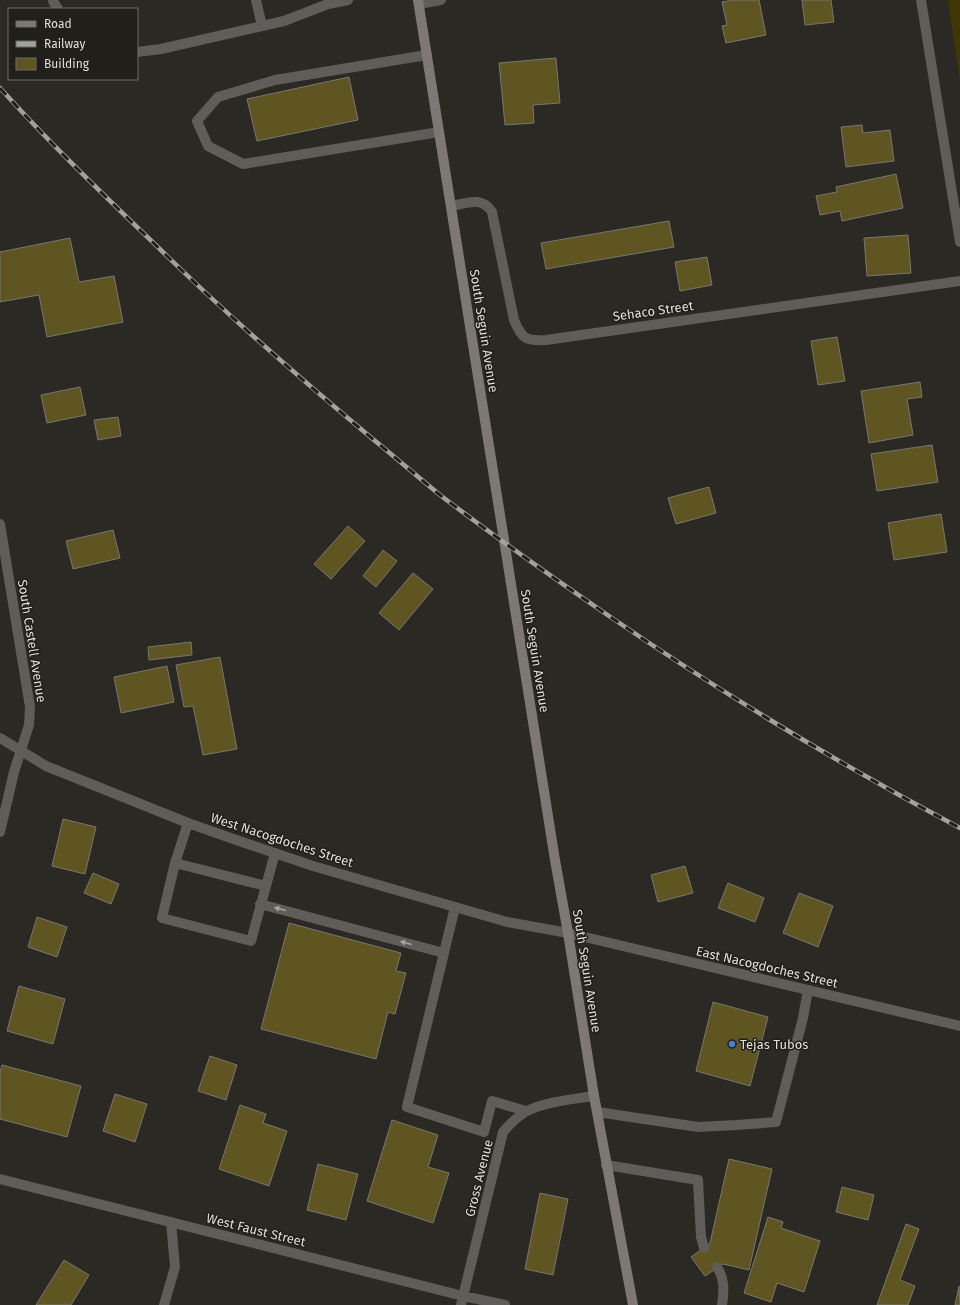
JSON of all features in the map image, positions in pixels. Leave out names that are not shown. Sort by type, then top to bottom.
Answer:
[{"type":"main road","name":"South Seguin Avenue","points":[[418,2],[594,1096],[633,1305]]},
{"type":"street","points":[[256,0],[262,26]]},
{"type":"street","points":[[138,52],[284,21],[328,2],[348,0]]},
{"type":"street","points":[[418,2],[441,0]]},
{"type":"street","points":[[921,0],[960,242]]},
{"type":"street","points":[[427,55],[275,80],[218,97],[197,121],[208,146],[243,164],[439,132]]},
{"type":"street","name":"Sehaco Street","points":[[451,206],[478,202],[484,203],[489,207],[492,212],[514,320],[518,330],[525,338],[534,340],[546,340],[960,281]]},
{"type":"street","name":"South Castell Avenue","points":[[0,524],[30,707],[29,726],[14,772],[0,832]]},
{"type":"street","name":"West Nacogdoches Street","points":[[0,738],[46,766],[188,823],[275,853],[313,866],[508,922],[568,933]]},
{"type":"street","points":[[188,823],[175,863],[162,918],[251,941],[275,853]]},
{"type":"street","points":[[175,863],[266,886]]},
{"type":"street","points":[[260,904],[444,953]]},
{"type":"street","points":[[455,907],[407,1107],[484,1132],[492,1101],[526,1111]]},
{"type":"street","name":"East Nacogdoches Street","points":[[568,933],[960,1026]]},
{"type":"street","points":[[597,1112],[698,1127],[736,1126],[776,1122],[803,1018],[808,990]]},
{"type":"street","name":"Gross Avenue","points":[[462,1300],[503,1132],[514,1120],[526,1111],[539,1106],[594,1096]]},
{"type":"street","points":[[606,1165],[698,1180],[701,1237],[704,1248]]},
{"type":"street","name":"West Faust Street","points":[[0,1179],[171,1222],[462,1300],[505,1305]]},
{"type":"street","points":[[164,1305],[175,1268],[171,1222]]},
{"type":"street","points":[[719,1270],[724,1290],[722,1305]]},
{"type":"shaded area","points":[[948,0],[960,0],[960,82]]},
{"type":"building","points":[[733,0],[759,0],[766,35],[726,43],[722,26],[727,25],[722,2]]},
{"type":"building","points":[[802,0],[831,0],[834,22],[805,25]]},
{"type":"building","points":[[556,58],[560,103],[533,105],[534,123],[505,125],[499,63]]},
{"type":"building","points":[[349,77],[358,120],[257,141],[247,99]]},
{"type":"building","points":[[862,125],[863,133],[890,130],[894,161],[846,167],[841,127]]},
{"type":"building","points":[[896,174],[903,208],[842,221],[840,211],[820,215],[816,196],[837,192],[836,187]]},
{"type":"building","points":[[669,221],[674,247],[546,269],[541,243]]},
{"type":"building","points":[[908,235],[911,273],[867,276],[864,238]]},
{"type":"building","points":[[70,238],[79,282],[114,276],[123,322],[47,337],[39,295],[0,302],[0,252]]},
{"type":"building","points":[[707,257],[712,285],[680,291],[675,262]]},
{"type":"building","points":[[837,337],[845,381],[818,385],[811,341]]},
{"type":"building","points":[[920,382],[922,397],[907,399],[913,435],[869,443],[861,391]]},
{"type":"building","points":[[80,387],[86,415],[47,423],[41,395]]},
{"type":"building","points":[[118,417],[121,436],[98,440],[94,420]]},
{"type":"building","points":[[932,445],[938,482],[877,491],[871,454]]},
{"type":"building","points":[[709,487],[716,513],[676,524],[668,498]]},
{"type":"building","points":[[941,514],[947,552],[894,560],[888,523]]},
{"type":"building","points":[[348,526],[365,541],[331,579],[314,564]]},
{"type":"building","points":[[113,530],[120,558],[73,569],[66,541]]},
{"type":"building","points":[[383,550],[397,561],[376,587],[363,576]]},
{"type":"building","points":[[413,573],[433,589],[399,630],[379,613]]},
{"type":"building","points":[[191,642],[192,655],[149,660],[148,647]]},
{"type":"building","points":[[220,657],[237,749],[203,755],[193,706],[184,707],[176,665]]},
{"type":"building","points":[[167,666],[174,702],[121,713],[114,677]]},
{"type":"building","points":[[63,819],[96,827],[85,874],[52,866]]},
{"type":"building","points":[[685,866],[693,893],[658,902],[651,875]]},
{"type":"building","points":[[93,873],[119,884],[111,904],[84,893]]},
{"type":"building","points":[[728,883],[764,898],[755,922],[718,908]]},
{"type":"building","points":[[799,893],[833,906],[818,947],[783,933]]},
{"type":"building","points":[[37,917],[67,927],[57,957],[28,947]]},
{"type":"building","points":[[289,923],[401,953],[396,971],[406,973],[395,1014],[388,1012],[376,1059],[261,1029]]},
{"type":"building","points":[[19,986],[65,999],[53,1044],[7,1031]]},
{"type":"building","name":"Tejas Tubos","points":[[713,1002],[768,1017],[750,1086],[696,1071]]},
{"type":"building","points":[[210,1056],[237,1065],[226,1100],[198,1091]]},
{"type":"building","points":[[2,1065],[81,1086],[67,1137],[0,1119],[0,1072]]},
{"type":"building","points":[[115,1094],[147,1104],[135,1142],[103,1131]]},
{"type":"building","points":[[240,1105],[266,1114],[263,1123],[287,1131],[269,1186],[219,1169]]},
{"type":"building","points":[[392,1120],[438,1135],[428,1167],[449,1173],[433,1223],[367,1201]]},
{"type":"building","points":[[729,1159],[772,1169],[749,1270],[723,1264],[705,1276],[691,1257],[710,1243]]},
{"type":"building","points":[[318,1164],[358,1174],[346,1220],[307,1210]]},
{"type":"building","points":[[842,1187],[874,1195],[868,1220],[836,1212]]},
{"type":"building","points":[[540,1193],[568,1199],[553,1275],[525,1269]]},
{"type":"building","points":[[768,1217],[783,1222],[781,1228],[820,1241],[804,1292],[777,1283],[771,1302],[744,1293]]},
{"type":"building","points":[[906,1224],[919,1229],[900,1280],[915,1286],[908,1305],[877,1305]]},
{"type":"building","points":[[64,1260],[89,1275],[71,1305],[36,1305]]},
{"type":"building","points":[[959,1286],[960,1305],[955,1305]]},
{"type":"railway","points":[[0,88],[82,174],[218,304],[321,396],[440,495],[566,587],[694,673],[870,779],[960,828]]},
{"type":"place","name":"Tejas Tubos","points":[[732,1044]]}]
